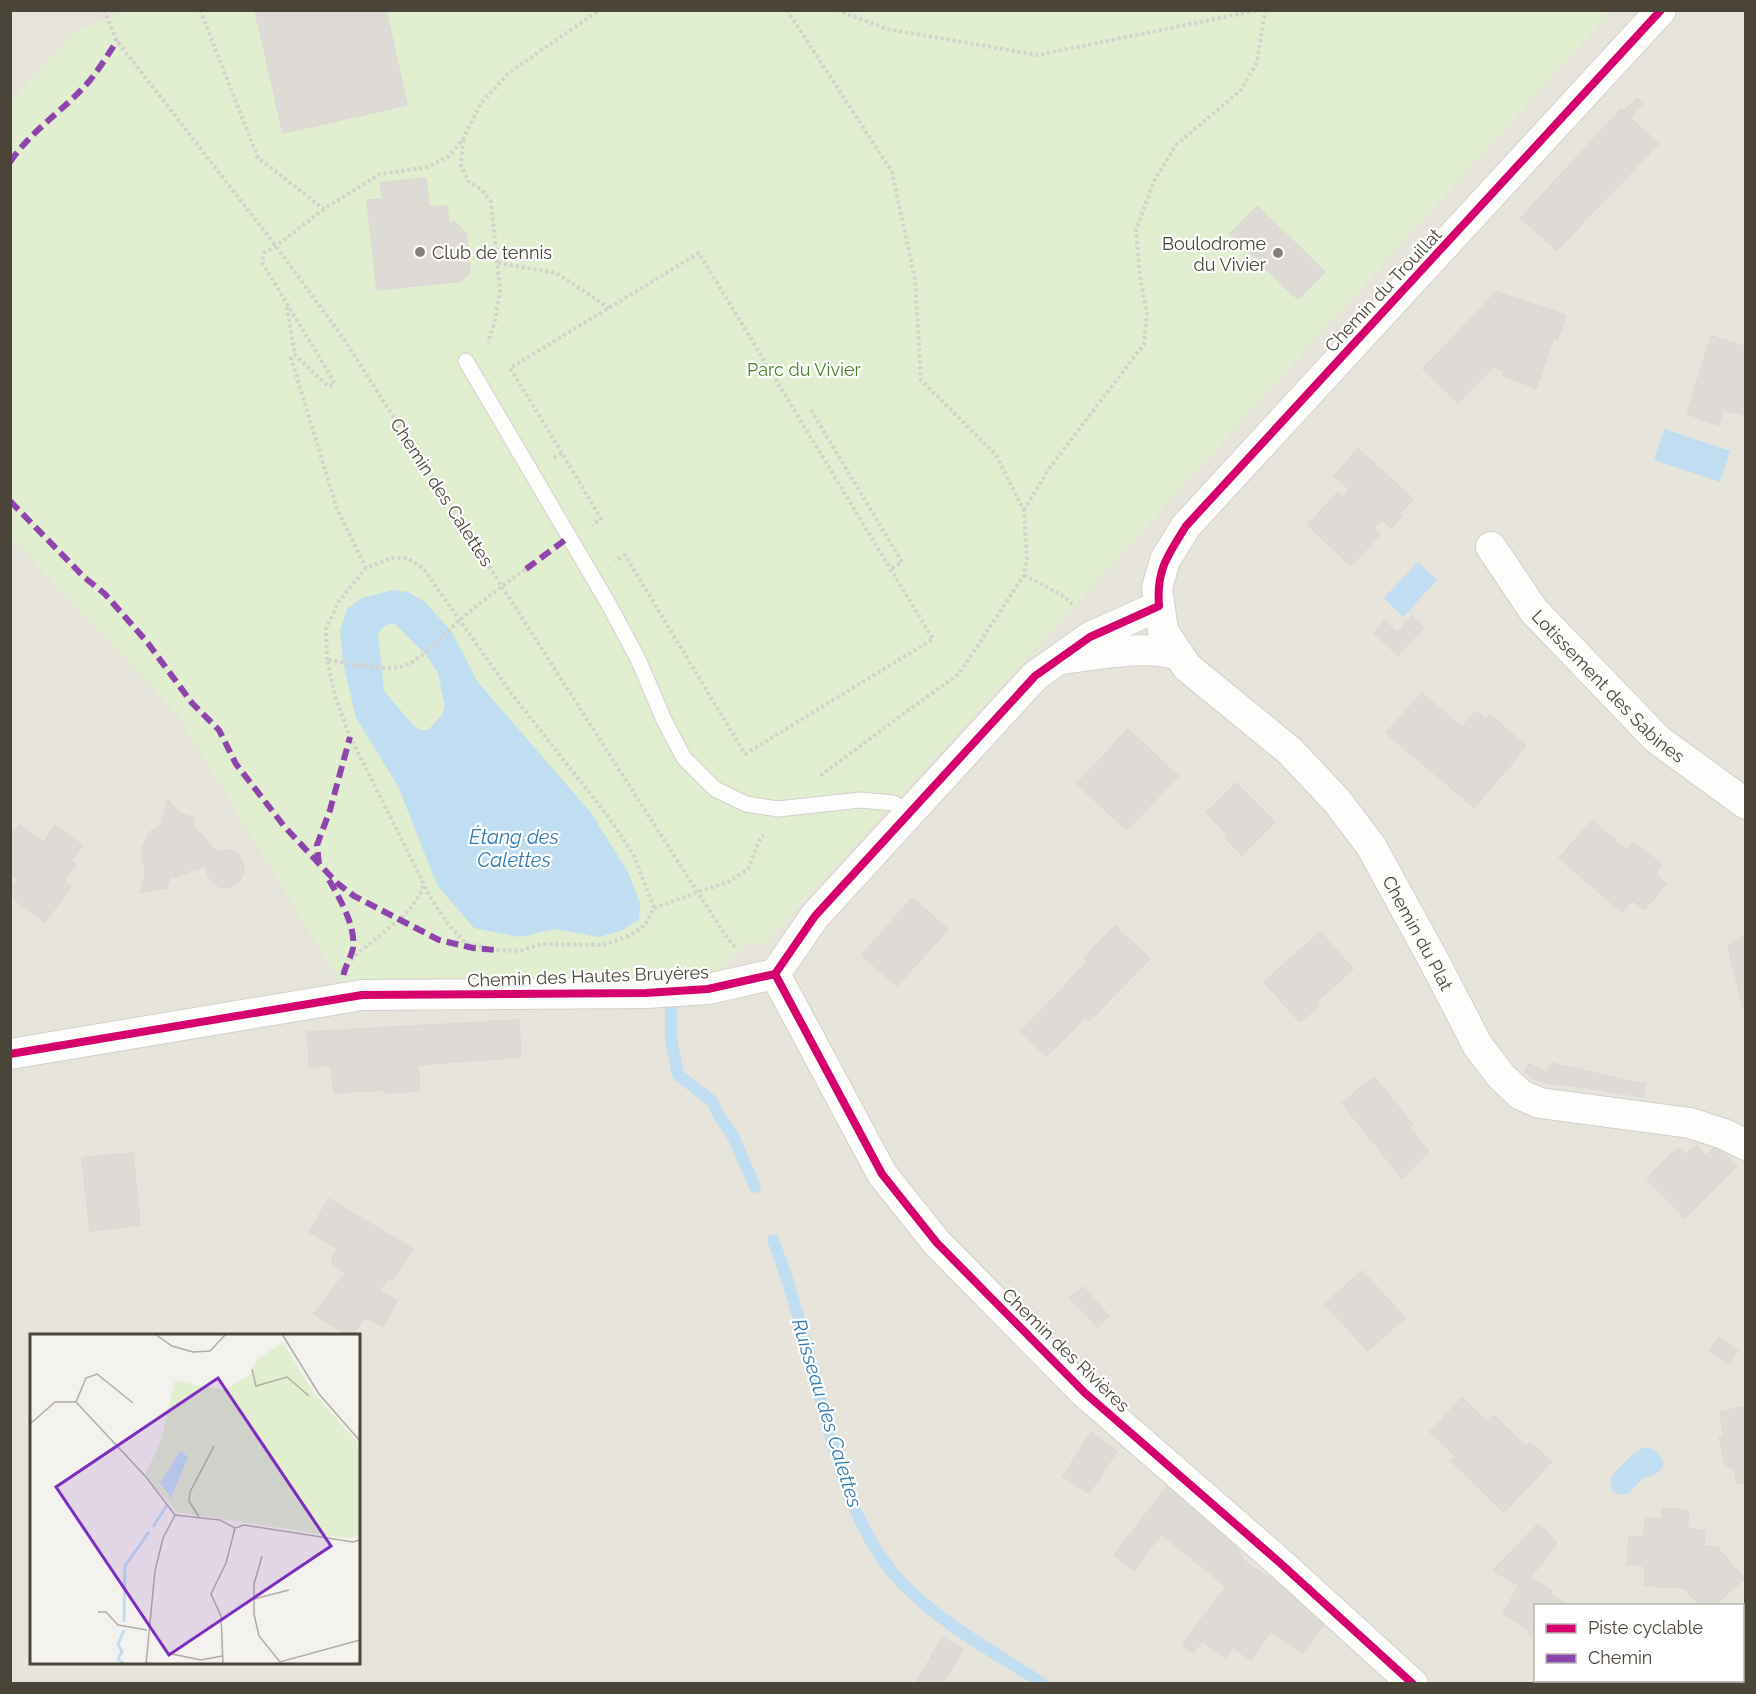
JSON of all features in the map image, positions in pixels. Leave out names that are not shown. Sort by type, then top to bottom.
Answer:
[{"type":"street","name":"Chemin du Trouillat","points":[[1159,606],[1157,588],[1165,560],[1186,526],[1661,10]]},
{"type":"street","name":"Lotissement des Sabines","points":[[1491,547],[1534,611],[1657,739],[1746,804]]},
{"type":"street","name":"Chemin du Plat","points":[[1159,606],[1163,631],[1186,667],[1290,751],[1337,801],[1371,846],[1478,1046],[1501,1076],[1521,1095],[1540,1103],[1690,1123],[1724,1134],[1746,1145]]},
{"type":"street","points":[[775,974],[815,916],[1035,676],[1090,637],[1159,606]]},
{"type":"street","points":[[1061,659],[1138,651],[1167,651],[1178,655]]},
{"type":"street","name":"Chemin des Hautes Bruyères","points":[[10,1054],[362,995],[708,990],[775,974]]},
{"type":"street","name":"Chemin des Rivières","points":[[775,974],[882,1174],[937,1243],[1085,1393],[1271,1555],[1413,1683]]},
{"type":"lane","points":[[466,361],[638,659],[664,720],[684,758],[714,789],[746,804],[778,809],[860,800],[893,803],[909,814]]},
{"type":"path","points":[[200,10],[258,158],[324,209]]},
{"type":"path","points":[[286,304],[295,355],[328,386],[334,385],[333,380],[261,262],[264,253],[324,209],[380,174],[428,167],[449,156],[463,139],[481,103],[509,73],[599,10]]},
{"type":"path","points":[[787,10],[892,172],[915,279],[921,380],[996,455],[1024,511],[1027,559],[1024,575],[959,674],[816,779]]},
{"type":"path","points":[[837,10],[886,29],[1038,55],[1259,10]]},
{"type":"path","points":[[1024,511],[1047,470],[1144,344],[1147,312],[1140,277],[1136,230],[1154,181],[1176,145],[1241,90],[1257,62],[1264,10]]},
{"type":"path","points":[[463,139],[460,165],[468,181],[482,190],[491,202],[500,290],[495,320],[488,341],[490,351]]},
{"type":"path","points":[[590,526],[602,519],[510,368],[699,253],[933,639],[745,754],[625,555],[612,563]]},
{"type":"path","points":[[498,263],[556,273],[609,308]]},
{"type":"path","points":[[295,355],[291,358],[337,509],[366,568]]},
{"type":"path","points":[[811,410],[902,562],[891,569]]},
{"type":"path","points":[[538,483],[548,461],[562,453]]},
{"type":"path","points":[[654,908],[634,856],[610,819],[511,693],[423,568],[407,558],[392,558],[366,568],[339,601],[326,629],[327,660],[336,699],[350,737],[427,892],[448,924],[466,942],[495,950],[520,951],[541,944],[603,945],[628,936],[645,925],[654,908],[730,881]]},
{"type":"path","points":[[327,660],[387,668],[403,667],[420,656],[460,620],[526,569]]},
{"type":"path","points":[[1024,575],[1065,597]]},
{"type":"path","points":[[345,968],[358,953],[410,909],[422,891],[422,878]]},
{"type":"shaded area","points":[[11,11],[1745,11],[1745,1683],[11,1684]]},
{"type":"shaded area","points":[[1689,11],[1745,11],[1745,302],[1676,283],[1637,223],[1670,30]]},
{"type":"green space","name":"Parc du Vivier","points":[[122,11],[1611,11],[1062,620],[762,946],[746,943],[716,973],[347,994],[178,715],[11,537],[11,102],[73,32]]},
{"type":"water","points":[[1664,429],[1730,451],[1720,482],[1654,460]]},
{"type":"water","points":[[1418,562],[1437,580],[1403,617],[1384,598]]},
{"type":"water","name":"Étang des Calettes","points":[[393,590],[408,592],[425,602],[452,632],[477,681],[591,813],[628,872],[640,903],[639,919],[623,930],[599,937],[554,929],[520,937],[474,928],[437,885],[398,786],[356,718],[343,662],[340,631],[347,609],[362,598]],"holes":[[[394,623],[426,655],[438,673],[445,707],[442,715],[428,730],[421,730],[413,725],[384,691],[378,633],[386,625]]]},
{"type":"water","points":[[1645,1447],[1650,1448],[1661,1457],[1663,1465],[1661,1469],[1643,1479],[1627,1494],[1623,1495],[1613,1491],[1612,1477],[1622,1464]]},
{"type":"building","points":[[255,10],[262,10],[289,124],[334,113],[334,109],[361,103],[363,108],[375,88],[382,65],[381,41],[374,10],[386,10],[407,105],[283,133]]},
{"type":"building","points":[[262,10],[374,10],[381,41],[382,65],[375,88],[363,108],[361,103],[334,109],[334,113],[289,124]]},
{"type":"building","points":[[1637,98],[1643,104],[1630,117],[1624,111]]},
{"type":"building","points":[[1621,109],[1658,144],[1557,250],[1521,218]]},
{"type":"building","name":"Club de tennis","points":[[426,178],[429,207],[447,206],[449,222],[455,222],[466,233],[470,272],[461,281],[377,290],[367,200],[382,199],[380,183]]},
{"type":"building","name":"Boulodrome du Vivier","points":[[1257,206],[1325,272],[1306,291],[1298,284],[1290,292],[1230,234]]},
{"type":"building","points":[[1298,284],[1306,291],[1298,299],[1290,292]]},
{"type":"building","points":[[1496,292],[1566,315],[1558,339],[1554,338],[1536,388],[1503,376],[1504,371],[1493,367],[1458,403],[1423,369]]},
{"type":"building","points":[[1711,336],[1746,347],[1746,416],[1723,409],[1719,425],[1687,414]]},
{"type":"building","points":[[1358,449],[1413,499],[1400,513],[1402,516],[1391,528],[1382,519],[1374,527],[1380,534],[1351,566],[1308,525],[1338,492],[1344,497],[1350,490],[1334,476]]},
{"type":"building","points":[[1412,616],[1424,627],[1398,655],[1387,645]]},
{"type":"building","points":[[1384,621],[1398,633],[1387,645],[1374,633]]},
{"type":"building","points":[[1422,693],[1462,727],[1476,711],[1486,720],[1490,715],[1526,746],[1509,767],[1497,756],[1481,774],[1493,785],[1474,807],[1386,733]]},
{"type":"building","points":[[1128,729],[1178,776],[1127,830],[1077,784]]},
{"type":"building","points":[[1497,756],[1509,767],[1493,785],[1481,774]]},
{"type":"building","points":[[1236,783],[1275,822],[1242,855],[1225,838],[1228,835],[1206,813]]},
{"type":"building","points":[[168,800],[181,814],[194,818],[193,826],[217,852],[229,850],[238,854],[243,862],[244,872],[236,884],[229,887],[216,885],[207,873],[207,868],[200,867],[198,871],[190,869],[187,874],[180,873],[178,878],[170,876],[167,888],[140,893],[146,871],[142,860],[143,846],[150,832],[161,825]]},
{"type":"building","points":[[1592,821],[1655,874],[1622,912],[1559,858]]},
{"type":"building","points":[[20,825],[44,842],[55,826],[82,845],[71,861],[76,864],[64,881],[71,886],[45,922],[16,901],[12,887],[18,882],[16,877],[10,878],[10,834]]},
{"type":"building","points":[[1634,842],[1662,865],[1655,874],[1627,851]]},
{"type":"building","points":[[1655,874],[1666,884],[1644,910],[1632,900]]},
{"type":"building","points":[[912,898],[948,929],[897,986],[862,955]]},
{"type":"building","points":[[1115,926],[1150,959],[1089,1021],[1085,1017],[1046,1056],[1021,1032],[1087,962],[1084,958]]},
{"type":"building","points":[[1320,932],[1353,969],[1316,1002],[1319,1006],[1300,1022],[1264,982]]},
{"type":"building","points":[[1746,934],[1746,1006],[1743,1007],[1728,946]]},
{"type":"building","points":[[519,1020],[521,1057],[418,1065],[420,1091],[386,1093],[385,1090],[334,1093],[331,1065],[310,1067],[307,1032]]},
{"type":"building","points":[[1552,1063],[1586,1071],[1575,1086],[1547,1083],[1525,1072],[1529,1064],[1547,1073]]},
{"type":"building","points":[[1586,1071],[1628,1081],[1625,1094],[1575,1086]]},
{"type":"building","points":[[1374,1077],[1412,1124],[1409,1127],[1429,1152],[1402,1178],[1342,1103]]},
{"type":"building","points":[[1628,1081],[1645,1084],[1643,1097],[1625,1094]]},
{"type":"building","points":[[1696,1145],[1706,1156],[1716,1146],[1737,1166],[1685,1218],[1647,1179],[1678,1148],[1685,1155]]},
{"type":"building","points":[[133,1153],[140,1225],[90,1231],[82,1158]]},
{"type":"building","points":[[329,1199],[413,1249],[392,1280],[388,1278],[379,1291],[397,1301],[383,1326],[364,1317],[353,1334],[346,1334],[314,1314],[346,1272],[333,1264],[332,1257],[338,1249],[309,1232]]},
{"type":"building","points":[[1362,1271],[1405,1318],[1373,1346],[1354,1325],[1349,1330],[1325,1304]]},
{"type":"building","points":[[1083,1287],[1103,1309],[1091,1320],[1070,1298]]},
{"type":"building","points":[[389,1297],[397,1301],[383,1326],[376,1322]]},
{"type":"building","points":[[1103,1309],[1109,1316],[1097,1327],[1091,1320]]},
{"type":"building","points":[[1354,1325],[1373,1346],[1368,1351],[1349,1330]]},
{"type":"building","points":[[1719,1338],[1738,1351],[1729,1363],[1710,1351]]},
{"type":"building","points":[[1462,1398],[1487,1422],[1493,1415],[1527,1447],[1530,1442],[1551,1462],[1521,1494],[1501,1475],[1492,1485],[1459,1453],[1456,1456],[1430,1432]]},
{"type":"building","points":[[1744,1407],[1746,1465],[1731,1468],[1725,1464],[1719,1437],[1724,1436],[1720,1412]]},
{"type":"building","points":[[1091,1432],[1117,1451],[1089,1493],[1063,1476]]},
{"type":"building","points":[[1459,1453],[1492,1485],[1501,1475],[1521,1494],[1504,1512],[1451,1461]]},
{"type":"building","points":[[1746,1465],[1746,1482],[1737,1484],[1734,1467]]},
{"type":"building","points":[[1167,1487],[1229,1532],[1245,1562],[1226,1586],[1161,1534],[1134,1570],[1114,1555]]},
{"type":"building","points":[[1662,1508],[1689,1511],[1687,1535],[1699,1536],[1698,1546],[1717,1547],[1744,1579],[1715,1604],[1698,1604],[1685,1588],[1662,1587],[1663,1577],[1645,1576],[1645,1566],[1627,1564],[1629,1537],[1643,1537],[1646,1518],[1662,1520]]},
{"type":"building","points":[[1538,1524],[1557,1543],[1543,1561],[1517,1546]]},
{"type":"building","points":[[1687,1529],[1705,1530],[1704,1547],[1698,1546],[1699,1536],[1687,1535]]},
{"type":"building","points":[[1517,1546],[1543,1561],[1530,1578],[1552,1590],[1549,1594],[1566,1604],[1534,1604],[1534,1637],[1527,1633],[1529,1629],[1503,1614],[1519,1585],[1493,1571]]},
{"type":"building","points":[[1245,1562],[1276,1582],[1284,1573],[1326,1622],[1302,1653],[1257,1621],[1237,1650],[1217,1634],[1209,1646],[1191,1633]]},
{"type":"building","points":[[1645,1576],[1663,1577],[1662,1587],[1644,1585]]},
{"type":"building","points":[[1257,1621],[1271,1631],[1251,1660],[1237,1650]]},
{"type":"building","points":[[1191,1633],[1202,1641],[1193,1653],[1183,1646]]},
{"type":"building","points":[[1217,1634],[1233,1647],[1225,1658],[1209,1646]]},
{"type":"building","points":[[943,1638],[963,1649],[951,1669],[931,1657]]},
{"type":"building","points":[[931,1657],[951,1669],[942,1684],[915,1684]]},
{"type":"waterway","name":"Ruisseau des Calettes","points":[[667,990],[671,1008],[671,1039],[678,1075],[712,1101],[733,1136],[755,1187]]},
{"type":"waterway","name":"Ruisseau des Calettes","points":[[773,1240],[793,1298],[841,1471],[871,1542],[885,1563],[917,1598],[970,1637],[1043,1684]]},
{"type":"marked path","points":[[10,162],[36,131],[85,86],[117,41]]},
{"type":"marked path","points":[[10,501],[84,577],[105,594],[147,642],[192,703],[219,730],[236,764],[284,826],[337,883],[354,896],[439,940],[473,948],[495,950]]},
{"type":"marked path","points":[[526,569],[569,537]]},
{"type":"marked path","points":[[319,864],[317,845],[330,810],[350,737]]},
{"type":"marked path","points":[[329,880],[346,912],[352,930],[353,948],[343,980]]},
{"type":"cycle path","points":[[10,1054],[362,995],[646,993],[708,989],[775,974],[815,916],[1035,676],[1090,637],[1159,606],[1161,573],[1186,526],[1661,10]]},
{"type":"cycle path","points":[[775,974],[882,1174],[937,1243],[1085,1393],[1279,1562],[1413,1684]]},
{"type":"place","name":"Club de tennis","points":[[420,252]]},
{"type":"place","name":"Boulodrome du Vivier","points":[[1278,253]]}]
